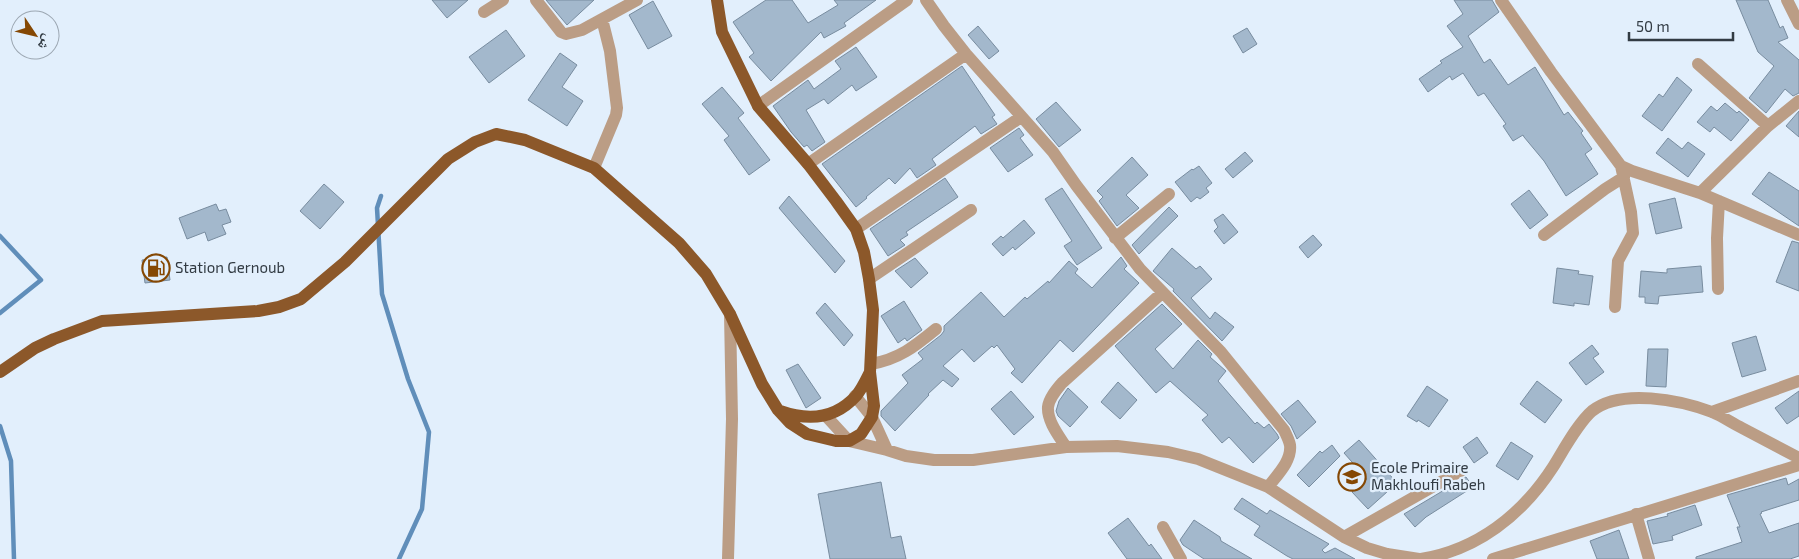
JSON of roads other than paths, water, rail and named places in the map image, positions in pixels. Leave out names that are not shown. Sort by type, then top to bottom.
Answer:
[{"type":"main road","points":[[0,372],[54,338],[102,321],[258,311],[278,307],[301,299],[345,262],[448,159],[475,142],[496,134],[525,140],[594,168],[679,243],[706,274],[730,314],[762,384],[778,410],[790,423],[807,434],[836,441],[849,441],[861,434],[872,417],[873,393],[870,368],[873,310],[864,252],[856,229],[808,164],[758,106],[722,32],[717,0]]},
{"type":"main road","points":[[778,410],[793,416],[826,416],[855,396],[870,368]]},
{"type":"street","points":[[484,12],[503,0]]},
{"type":"street","points":[[536,0],[562,32],[566,34],[582,30],[637,0]]},
{"type":"street","points":[[758,106],[907,0]]},
{"type":"street","points":[[926,0],[966,54],[1053,152],[1140,269],[1221,352],[1284,430],[1290,444],[1290,454],[1285,464],[1268,486]]},
{"type":"street","points":[[1501,0],[1622,171],[1633,224],[1633,233],[1618,261],[1615,307]]},
{"type":"street","points":[[1787,0],[1799,24]]},
{"type":"street","points":[[594,168],[616,115],[617,108],[610,51],[602,19]]},
{"type":"street","points":[[808,164],[966,54]]},
{"type":"street","points":[[1698,64],[1768,126]]},
{"type":"street","points":[[1700,192],[1768,126],[1799,100]]},
{"type":"street","points":[[856,229],[1021,117]]},
{"type":"street","points":[[1622,171],[1700,192],[1719,202],[1799,235]]},
{"type":"street","points":[[1544,235],[1605,189],[1622,171]]},
{"type":"street","points":[[1116,238],[1169,194]]},
{"type":"street","points":[[1718,289],[1717,238],[1719,202]]},
{"type":"street","points":[[869,279],[972,210]]},
{"type":"street","points":[[1066,447],[1052,422],[1048,407],[1053,395],[1062,383],[1162,293]]},
{"type":"street","points":[[728,559],[732,419],[730,314]]},
{"type":"street","points":[[870,368],[902,355],[936,329]]},
{"type":"street","points":[[1712,412],[1799,381]]},
{"type":"street","points":[[855,396],[872,417],[887,450]]},
{"type":"street","points":[[826,416],[849,441],[906,456],[934,460],[973,460],[1066,447],[1117,446],[1168,452],[1198,459],[1268,486],[1370,553],[1420,559],[1456,551],[1502,524],[1534,493],[1592,411],[1610,401],[1635,397],[1672,401],[1712,412],[1799,458]]},
{"type":"street","points":[[1493,559],[1799,465]]},
{"type":"street","points":[[1344,537],[1462,470]]},
{"type":"street","points":[[1636,514],[1649,559]]},
{"type":"street","points":[[1164,527],[1180,559]]},
{"type":"waterway","points":[[381,196],[377,208],[382,294],[408,379],[429,432],[422,509],[399,559]]},
{"type":"waterway","points":[[0,236],[41,280],[0,313]]},
{"type":"waterway","points":[[0,426],[11,461],[14,559]]},
{"type":"place","name":"Station Gernoub","points":[[156,268]]},
{"type":"place","name":"Ecole Primaire Makhloufi Rabeh","points":[[1352,477]]}]
